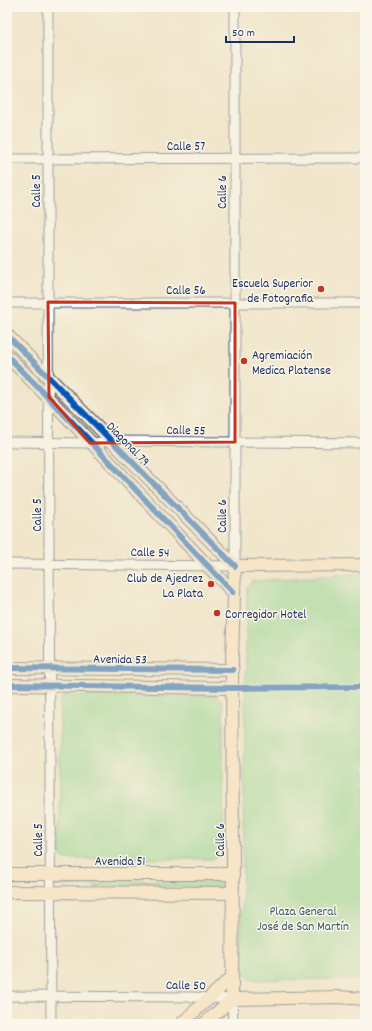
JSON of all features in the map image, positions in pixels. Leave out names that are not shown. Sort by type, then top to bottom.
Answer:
[{"type":"main road","name":"Diagonal 79","points":[[7,335],[235,566]]},
{"type":"main road","points":[[7,356],[49,397],[90,443],[233,592]]},
{"type":"main road","name":"Calle 54","points":[[235,566],[365,565]]},
{"type":"main road","name":"Calle 6","points":[[232,999],[232,688],[233,592],[235,566]]},
{"type":"main road","name":"Avenida 53","points":[[7,668],[233,670]]},
{"type":"main road","points":[[7,685],[50,684],[232,688]]},
{"type":"main road","name":"Avenida 51","points":[[7,874],[233,874]]},
{"type":"main road","points":[[7,892],[232,893]]},
{"type":"main road","points":[[181,1024],[231,978]]},
{"type":"main road","name":"Calle 50","points":[[232,999],[338,997],[365,999]]},
{"type":"main road","points":[[204,1024],[232,999]]},
{"type":"street","name":"Calle 5","points":[[48,7],[51,1024]]},
{"type":"street","name":"Calle 6","points":[[235,7],[235,566]]},
{"type":"street","name":"Calle 57","points":[[7,159],[365,158]]},
{"type":"street","name":"Calle 56","points":[[7,303],[365,303]]},
{"type":"street","name":"Calle 55","points":[[7,442],[90,443],[112,441],[365,443]]},
{"type":"street","name":"Calle 54","points":[[7,564],[235,566]]},
{"type":"street","name":"Calle 50","points":[[7,996],[232,999]]},
{"type":"street","name":"Calle 6","points":[[232,999],[233,1024]]},
{"type":"highlighted area","points":[[48,302],[235,303],[235,442],[90,443],[49,397]]},
{"type":"green space","name":"Plaza General José de San Martín","points":[[365,573],[365,979],[251,980],[241,969],[247,587],[253,581]]},
{"type":"green space","points":[[64,696],[215,696],[221,699],[223,705],[223,848],[220,855],[213,859],[64,859],[60,855],[60,700]]},
{"type":"green space","points":[[7,880],[37,880],[37,886],[7,886]]},
{"type":"green space","points":[[54,880],[221,881],[221,887],[54,886]]},
{"type":"cycle path","points":[[7,335],[235,566]]},
{"type":"cycle path","points":[[7,356],[233,592]]},
{"type":"cycle path","points":[[7,668],[233,670]]},
{"type":"cycle path","points":[[7,685],[232,688],[365,687]]},
{"type":"place","name":"Escuela Superior de Fotografia","points":[[321,289]]},
{"type":"place","name":"Agremiación Medica Platense","points":[[244,361]]},
{"type":"place","name":"Club de Ajedrez La Plata","points":[[211,584]]},
{"type":"place","name":"Corregidor Hotel","points":[[217,613]]}]
